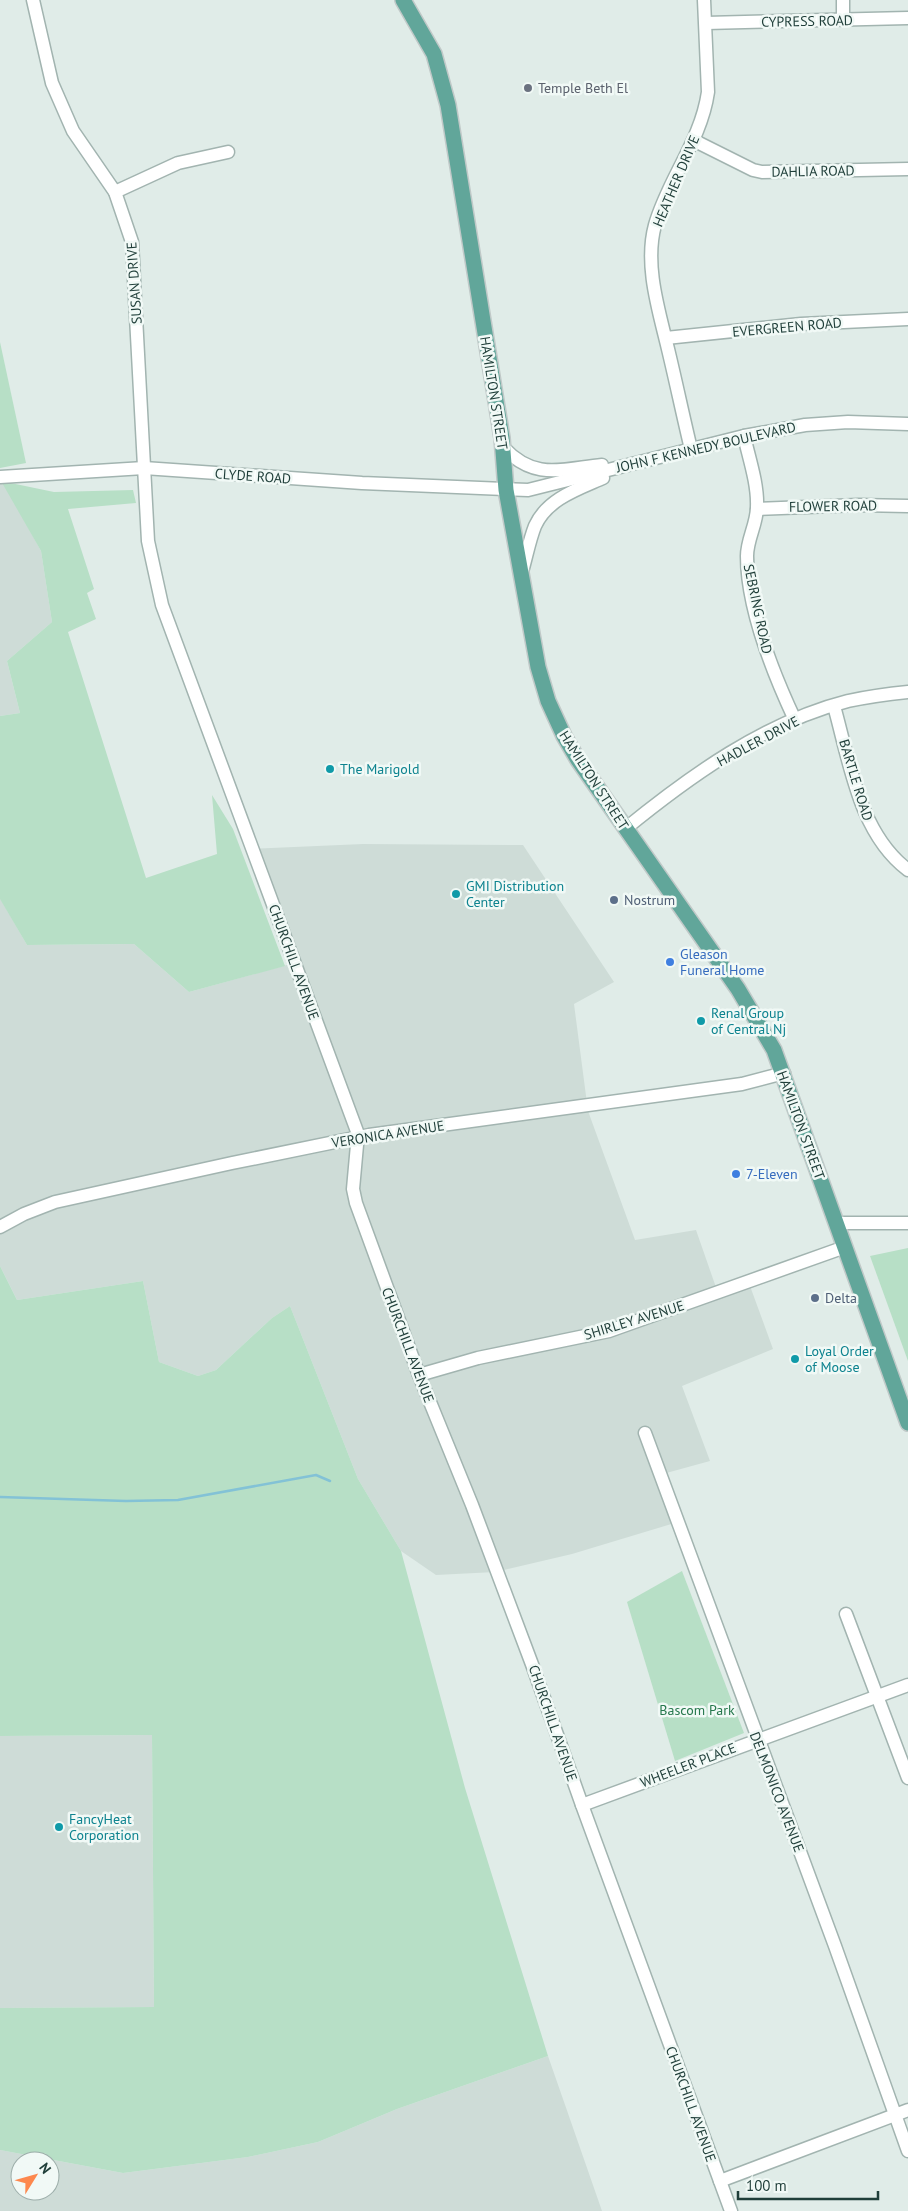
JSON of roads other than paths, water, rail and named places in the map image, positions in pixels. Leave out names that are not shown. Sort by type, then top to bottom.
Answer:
[{"type":"main road","name":"HAMILTON STREET","points":[[403,0],[434,54],[448,105],[503,447],[506,490],[538,666],[548,701],[573,752],[738,989],[770,1043],[784,1073],[908,1423]]},
{"type":"street","name":"SUSAN DRIVE","points":[[33,0],[52,83],[73,130],[115,192],[126,221],[133,250],[144,468]]},
{"type":"street","name":"HEATHER DRIVE","points":[[691,449],[666,338],[651,256],[655,225],[673,182],[695,140],[708,92],[704,0]]},
{"type":"street","points":[[843,0],[843,20]]},
{"type":"street","name":"CYPRESS ROAD","points":[[706,23],[908,18]]},
{"type":"street","name":"DAHLIA ROAD","points":[[695,140],[752,170],[762,172],[908,169]]},
{"type":"street","points":[[115,192],[178,163],[228,152]]},
{"type":"street","name":"EVERGREEN ROAD","points":[[666,338],[801,324],[908,319]]},
{"type":"street","name":"JOHN F KENNEDY BOULEVARD","points":[[506,490],[550,486],[642,460],[744,436],[805,425],[848,422],[908,424]]},
{"type":"street","name":"SEBRING ROAD","points":[[744,436],[757,509],[749,542],[748,571],[759,625],[770,662],[795,720]]},
{"type":"street","points":[[503,447],[520,463],[542,471],[642,460]]},
{"type":"street","points":[[521,575],[536,525],[546,509],[564,496],[642,460]]},
{"type":"street","name":"CLYDE ROAD","points":[[0,477],[144,468],[506,490]]},
{"type":"street","name":"CHURCHILL AVENUE","points":[[144,468],[150,560],[162,605],[358,1138],[353,1189],[356,1202],[419,1375],[534,1667],[582,1805],[731,2211]]},
{"type":"street","name":"FLOWER ROAD","points":[[757,509],[858,505],[908,506]]},
{"type":"street","name":"HADLER DRIVE","points":[[625,829],[715,763],[795,720],[848,701],[908,692]]},
{"type":"street","name":"BARTLE ROAD","points":[[834,706],[867,819],[877,839],[895,860],[908,870]]},
{"type":"street","name":"VERONICA AVENUE","points":[[0,1227],[24,1214],[55,1202],[232,1163],[358,1138],[742,1084],[784,1073]]},
{"type":"street","points":[[837,1223],[908,1223]]},
{"type":"street","name":"SHIRLEY AVENUE","points":[[419,1375],[478,1358],[609,1331],[845,1247]]},
{"type":"street","name":"DELMONICO AVENUE","points":[[645,1433],[835,1946],[908,2151]]},
{"type":"street","points":[[846,1614],[908,1778]]},
{"type":"street","name":"WHEELER PLACE","points":[[582,1805],[908,1685]]},
{"type":"street","points":[[720,2181],[908,2110]]},
{"type":"waterway","points":[[0,1497],[126,1501],[178,1500],[316,1475],[330,1481]]},
{"type":"place","name":"Temple Beth El","points":[[528,88]]},
{"type":"place","name":"The Marigold","points":[[330,769]]},
{"type":"place","name":"GMI Distribution Center","points":[[456,894]]},
{"type":"place","name":"Nostrum","points":[[614,900]]},
{"type":"place","name":"Gleason Funeral Home","points":[[670,962]]},
{"type":"place","name":"Renal Group of Central Nj","points":[[701,1021]]},
{"type":"place","name":"7-Eleven","points":[[736,1174]]},
{"type":"place","name":"Delta","points":[[815,1298]]},
{"type":"place","name":"Loyal Order of Moose","points":[[795,1359]]},
{"type":"place","name":"FancyHeat Corporation","points":[[59,1827]]},
{"type":"park label","name":"Bascom Park","points":[[697,1710]]}]
